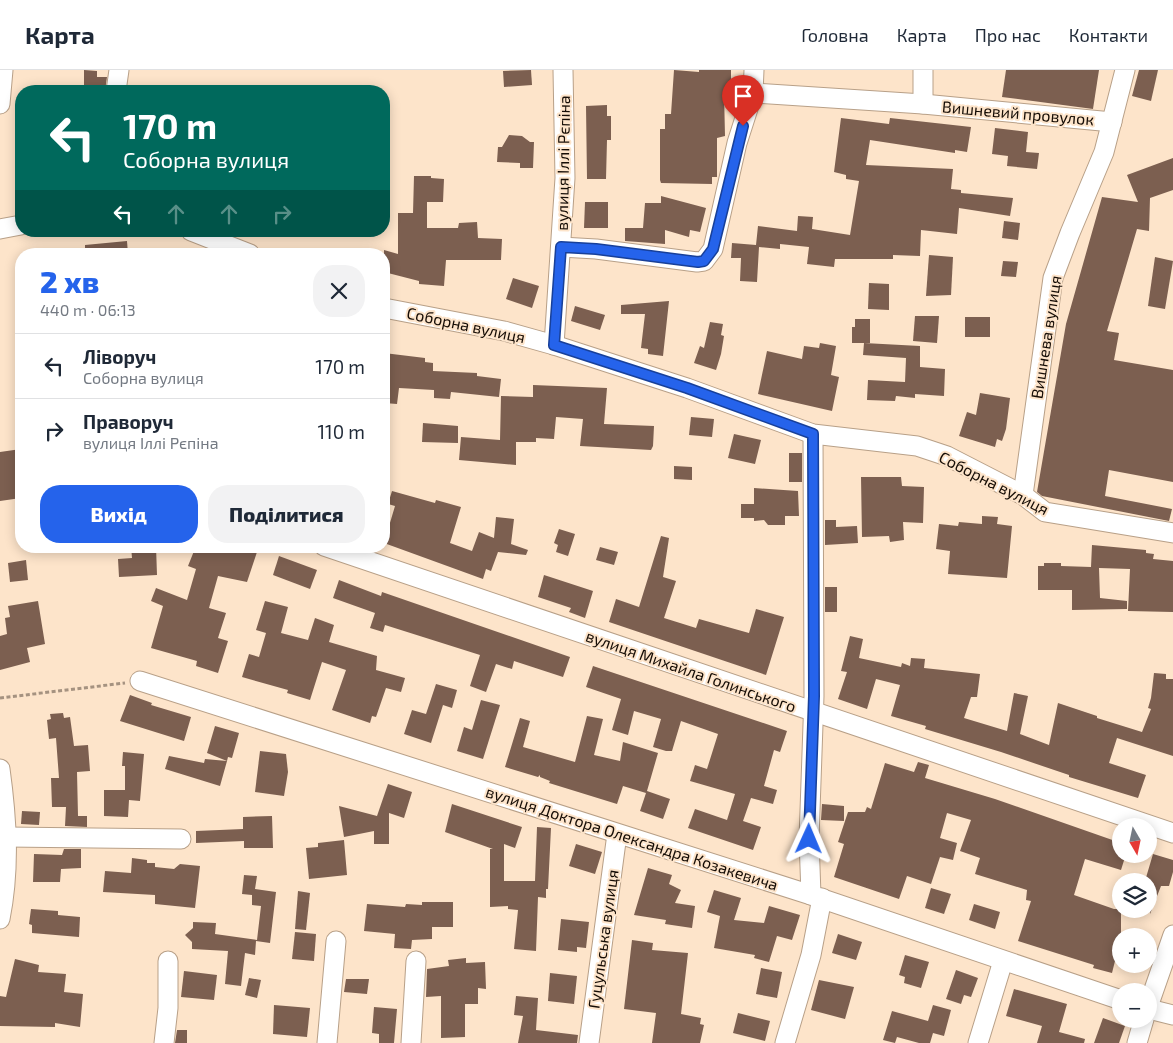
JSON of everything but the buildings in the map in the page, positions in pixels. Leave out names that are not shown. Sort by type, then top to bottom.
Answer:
[{"type":"street","points":[[0,104],[3,70]]},
{"type":"street","points":[[117,85],[119,70]]},
{"type":"street","name":"вулиця Іллі Рєпіна","points":[[554,345],[566,178],[564,70]]},
{"type":"street","points":[[561,247],[579,247],[698,262],[704,261],[713,249],[737,143],[753,93],[754,70]]},
{"type":"street","name":"Вишневий провулок","points":[[923,70],[923,104]]},
{"type":"street","name":"Вишнева вулиця","points":[[1023,495],[1053,278],[1104,152],[1125,70]]},
{"type":"street","name":"Вишневий провулок","points":[[753,93],[923,104],[1112,122]]},
{"type":"street","points":[[0,226],[15,225]]},
{"type":"street","points":[[206,237],[235,248]]},
{"type":"street","name":"Соборна вулиця","points":[[390,309],[504,331],[554,345],[687,388],[813,434],[917,446],[947,456],[1023,495],[1045,512],[1173,533]]},
{"type":"street","points":[[786,1043],[811,955],[817,896],[809,839],[813,712],[813,434]]},
{"type":"street","name":"вулиця Михайла Голинського","points":[[345,553],[1173,833]]},
{"type":"street","name":"вулиця Доктора Олександра Козакевича","points":[[140,681],[817,896],[1112,997]]},
{"type":"street","points":[[0,769],[6,837],[6,882],[0,919]]},
{"type":"street","name":"Гуцульська вулиця","points":[[589,1043],[617,834]]},
{"type":"street","points":[[6,837],[182,838]]},
{"type":"street","points":[[1156,983],[1173,935]]},
{"type":"street","points":[[327,1043],[336,941]]},
{"type":"street","points":[[164,1043],[168,1008],[168,961]]},
{"type":"street","points":[[411,1043],[416,961]]},
{"type":"street","points":[[978,1043],[1003,961]]},
{"type":"street","points":[[1157,1011],[1173,1015]]},
{"type":"street","points":[[1137,1043],[1141,1028]]},
{"type":"path","points":[[0,698],[140,681]]},
{"type":"route","points":[[743,126],[737,143],[717,235],[710,256],[704,261],[698,262],[579,247],[561,247],[554,345],[687,388],[813,434],[814,696],[809,839]]}]
